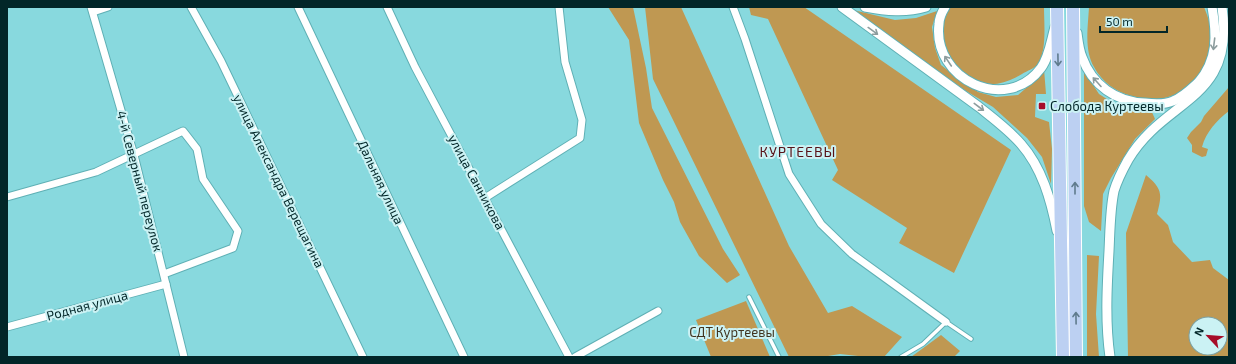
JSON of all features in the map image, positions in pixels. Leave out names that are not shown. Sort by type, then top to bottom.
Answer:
[{"type":"highway","points":[[1073,11],[1076,357]]},
{"type":"highway","points":[[1057,12],[1063,357]]},
{"type":"street","points":[[92,9],[108,7]]},
{"type":"street","name":"улица Александра Верещагина","points":[[191,7],[221,61],[363,357]]},
{"type":"street","name":"Дальняя улица","points":[[298,7],[464,357]]},
{"type":"street","name":"улица Санникова","points":[[387,7],[415,67],[569,357]]},
{"type":"street","points":[[485,198],[580,138],[582,120],[565,62],[559,7]]},
{"type":"street","points":[[733,7],[745,39],[789,174],[821,224],[852,254],[946,322]]},
{"type":"street","points":[[842,7],[979,107],[1001,124],[1022,144],[1034,163],[1049,196],[1061,252]]},
{"type":"street","points":[[866,7],[884,11],[904,12],[926,7]]},
{"type":"street","points":[[945,7],[938,24],[941,49],[950,64],[961,76],[975,85],[987,89],[1002,90],[1015,87],[1026,82],[1041,68],[1046,59],[1057,12]]},
{"type":"street","points":[[1168,118],[1202,78],[1210,63],[1215,45],[1216,28],[1212,7]]},
{"type":"street","name":"4-й Северный переулок","points":[[92,9],[134,155],[184,357]]},
{"type":"street","points":[[1110,357],[1108,333],[1108,280],[1111,207],[1115,189],[1127,162],[1144,138],[1193,99],[1214,79],[1224,58],[1226,37],[1222,9]]},
{"type":"street","points":[[1073,11],[1082,57],[1087,68],[1101,86],[1119,98],[1139,103],[1156,104],[1172,102],[1184,95],[1202,78]]},
{"type":"street","points":[[7,197],[96,172],[184,131],[197,149],[203,179],[238,230],[233,248],[164,274]]},
{"type":"street","name":"Родная улица","points":[[7,327],[166,284]]},
{"type":"street","points":[[576,357],[658,311]]},
{"type":"lane","points":[[748,297],[779,357]]},
{"type":"lane","points":[[901,357],[923,344],[946,322],[971,339]]},
{"type":"green space","points":[[608,7],[633,7],[646,68],[652,108],[723,249],[740,275],[727,283],[699,256],[680,222],[674,202],[639,123],[629,40]]},
{"type":"green space","points":[[645,7],[681,7],[789,246],[828,313],[852,306],[902,337],[884,357],[840,354],[822,357],[789,357],[653,79]]},
{"type":"green space","points":[[749,7],[804,7],[1011,150],[954,273],[899,243],[907,228],[832,180],[838,170],[768,19],[751,15]]},
{"type":"green space","points":[[950,7],[1044,7],[1044,44],[1043,52],[1038,64],[1015,78],[994,84],[975,80],[967,75],[959,69],[953,61],[945,42],[943,26]]},
{"type":"green space","points":[[1089,7],[1204,7],[1210,25],[1211,38],[1210,52],[1203,69],[1184,89],[1176,94],[1163,98],[1141,98],[1120,92],[1105,82],[1097,72],[1091,60],[1087,38]]},
{"type":"green space","points":[[849,9],[895,20],[916,18],[937,11],[932,27],[935,48],[941,65],[978,92],[996,97],[1018,95],[1032,83],[1044,69],[1046,94],[1036,94],[1035,117],[1049,122],[1052,149],[1051,184],[1042,157],[1027,138],[993,107],[966,91]]},
{"type":"green space","points":[[1084,71],[1099,94],[1113,103],[1137,113],[1151,110],[1155,119],[1135,139],[1103,194],[1101,231],[1089,222],[1084,206]]},
{"type":"green space","points":[[1229,87],[1229,111],[1216,122],[1206,136],[1202,147],[1208,149],[1206,156],[1202,157],[1192,152],[1192,145],[1187,138]]},
{"type":"green space","points":[[1146,175],[1156,184],[1158,188],[1160,193],[1160,202],[1157,214],[1168,225],[1173,242],[1192,262],[1210,260],[1213,268],[1229,280],[1229,357],[1128,357],[1126,233]]},
{"type":"green space","points":[[1087,255],[1099,256],[1096,314],[1099,357],[1087,357]]},
{"type":"green space","name":"СДТ Куртеевы","points":[[746,301],[770,357],[711,357],[696,320]]},
{"type":"green space","points":[[941,335],[960,351],[954,357],[911,357]]},
{"type":"place","name":"Слобода Куртеевы","points":[[1042,106]]},
{"type":"district","name":"КУРТЕЕВЫ","points":[[798,152]]}]
